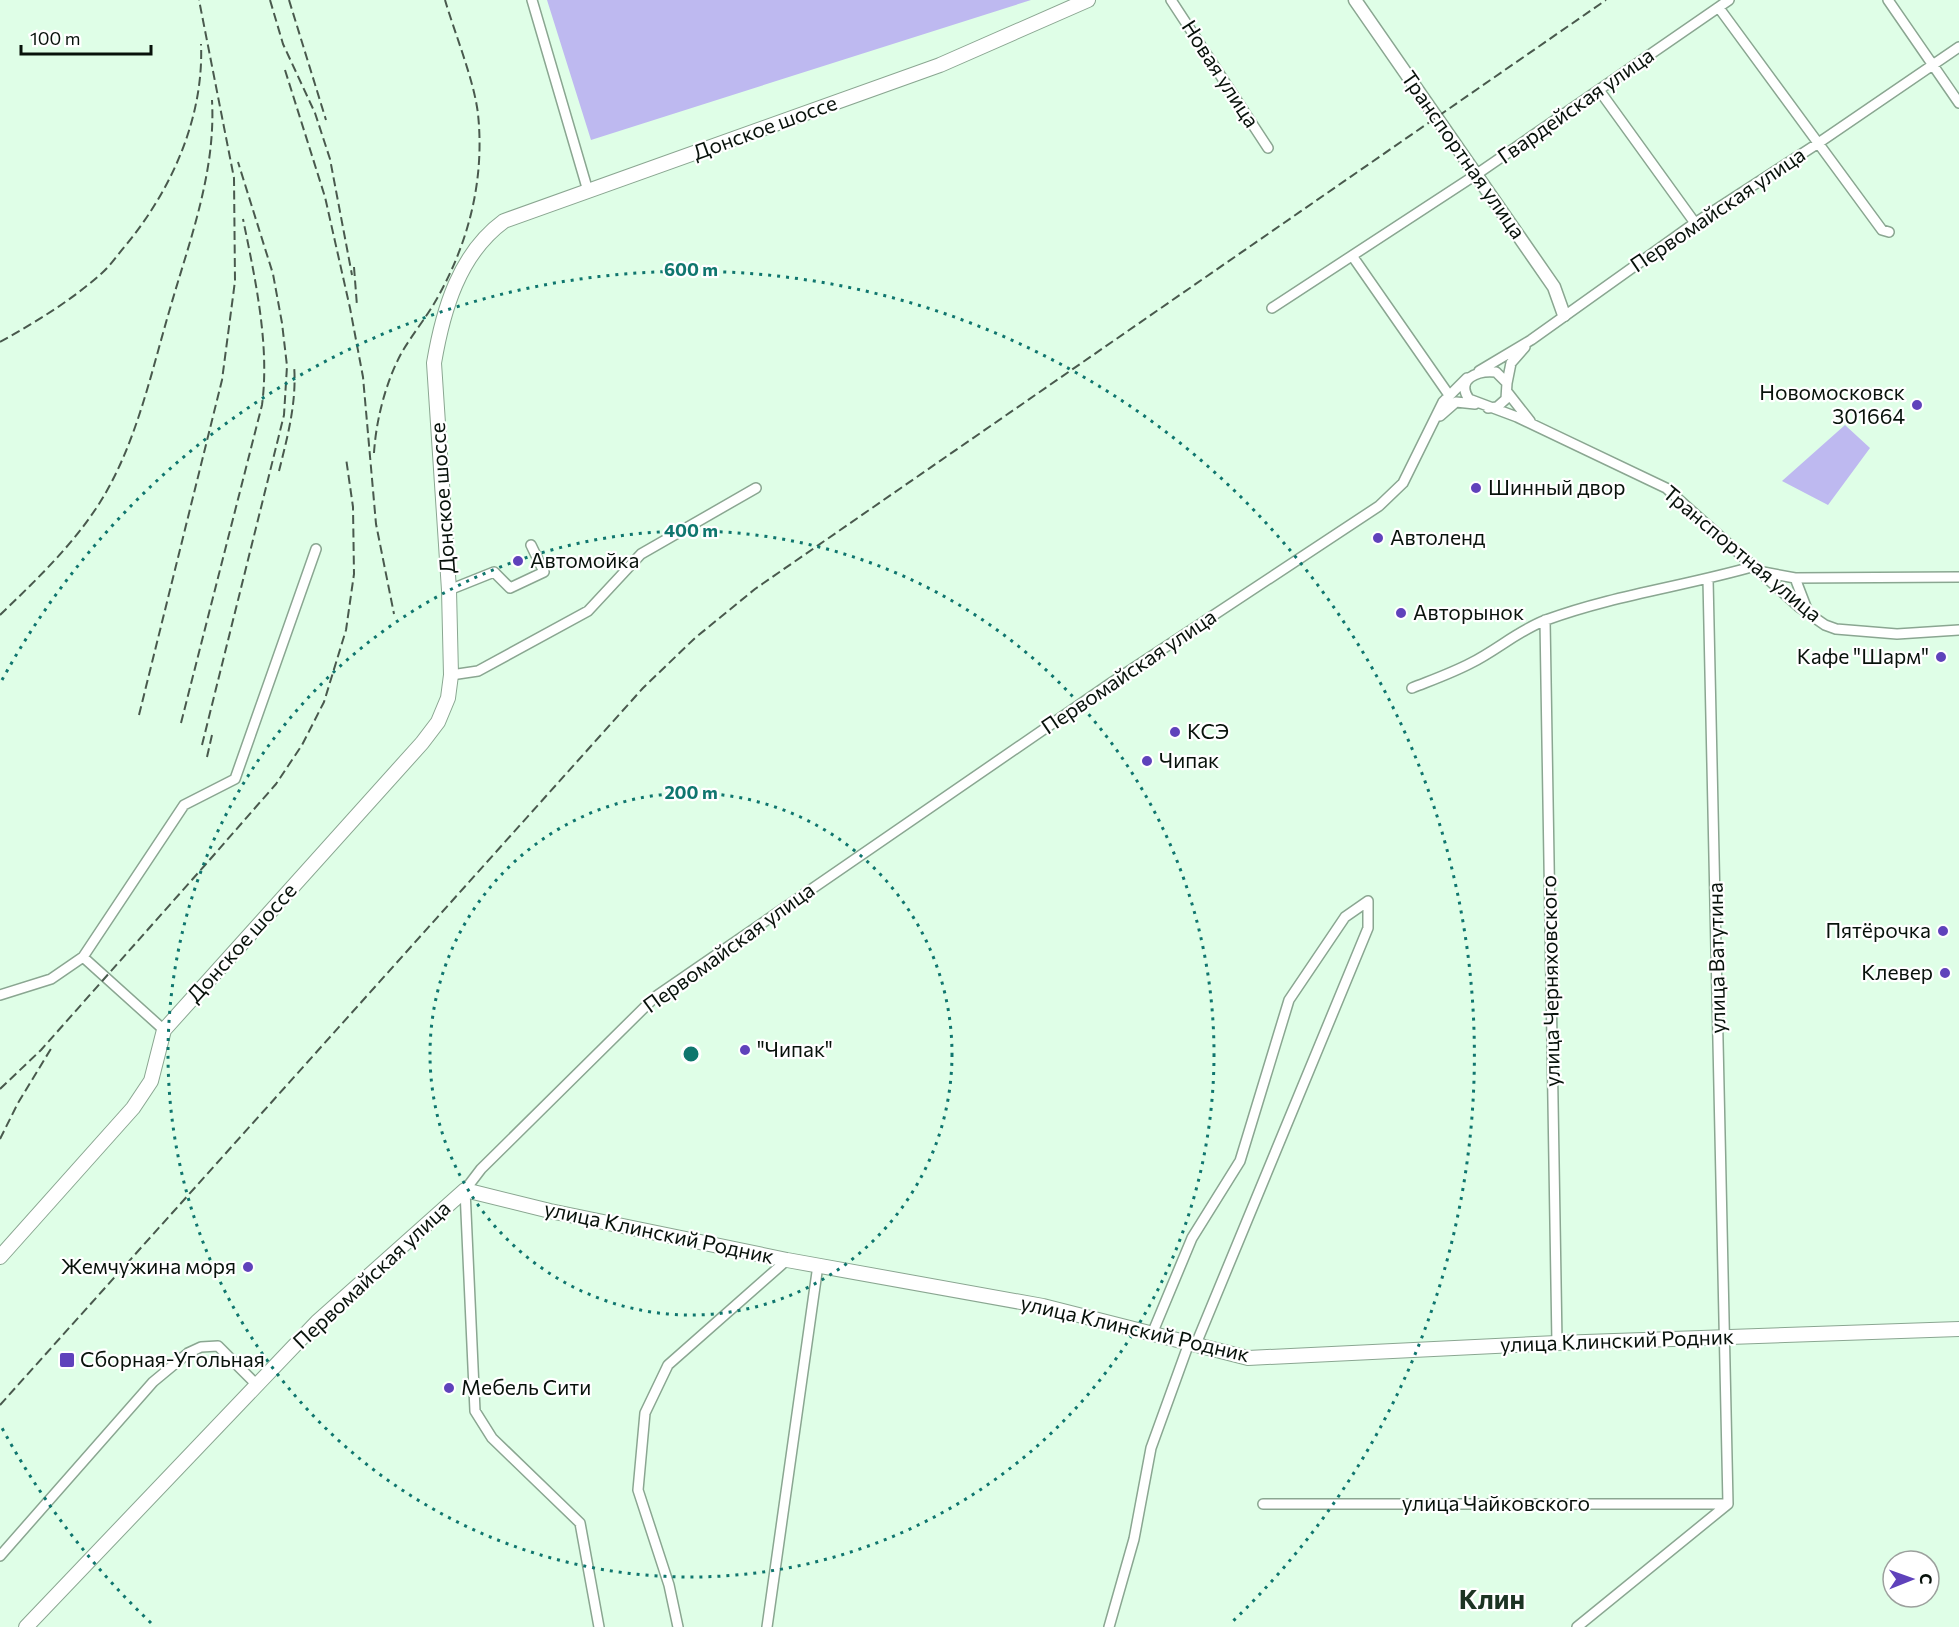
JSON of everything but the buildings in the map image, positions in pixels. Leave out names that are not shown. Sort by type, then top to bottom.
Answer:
[{"type":"main road","name":"Донское шоссе","points":[[0,1257],[133,1108],[151,1081],[164,1030],[422,743],[438,722],[448,698],[451,675],[449,590],[434,363],[443,321],[469,255],[484,235],[504,221],[940,65],[1088,0]]},
{"type":"main road","name":"улица Клинский Родник","points":[[465,1190],[550,1211],[788,1260],[1043,1306],[1248,1358],[1557,1343],[1959,1329]]},
{"type":"main road","name":"Первомайская улица","points":[[26,1627],[317,1322],[465,1190]]},
{"type":"street","points":[[532,0],[588,191]]},
{"type":"street","name":"Новая улица","points":[[1171,0],[1268,148]]},
{"type":"street","name":"Транспортная улица","points":[[1355,0],[1478,174],[1554,287],[1564,315]]},
{"type":"street","name":"Гвардейская улица","points":[[1272,308],[1478,174],[1729,0]]},
{"type":"street","points":[[1888,0],[1959,103]]},
{"type":"street","points":[[1719,8],[1882,230],[1889,232]]},
{"type":"street","name":"Первомайская улица","points":[[1477,372],[1531,340],[1695,223],[1817,144],[1959,47]]},
{"type":"street","points":[[1599,90],[1695,223]]},
{"type":"street","points":[[1353,257],[1449,395]]},
{"type":"street","points":[[1429,433],[1451,405],[1465,401],[1488,408],[1497,407],[1507,388],[1511,363],[1531,340]]},
{"type":"street","points":[[1476,404],[1466,394],[1467,378],[1477,372],[1496,372],[1536,428]]},
{"type":"street","name":"Первомайская улица","points":[[465,1190],[481,1169],[655,997],[1101,689],[1378,506],[1406,478],[1449,395],[1467,378]]},
{"type":"street","name":"Транспортная улица","points":[[1488,408],[1517,417],[1536,428],[1603,456],[1666,489],[1813,618],[1836,629],[1897,634],[1959,630]]},
{"type":"street","points":[[451,675],[478,671],[588,610],[641,554],[756,488]]},
{"type":"street","points":[[449,590],[494,572],[510,588],[544,572],[531,545]]},
{"type":"street","points":[[0,995],[51,979],[83,957],[184,804],[235,779],[316,549]]},
{"type":"street","points":[[1412,688],[1472,663],[1518,633],[1545,620],[1629,595],[1758,569],[1795,579],[1959,577]]},
{"type":"street","name":"улица Ватутина","points":[[1708,579],[1728,1503]]},
{"type":"street","points":[[1795,579],[1803,605],[1813,618]]},
{"type":"street","name":"улица Черняховского","points":[[1545,620],[1557,1343]]},
{"type":"street","points":[[1108,1627],[1134,1539],[1151,1448],[1192,1344],[1368,928],[1368,901],[1345,917],[1289,1000],[1240,1161],[1192,1238],[1152,1334]]},
{"type":"street","points":[[83,957],[164,1030]]},
{"type":"street","points":[[465,1190],[475,1411],[492,1438],[579,1523],[599,1627]]},
{"type":"street","points":[[678,1627],[669,1585],[638,1490],[645,1413],[668,1365],[788,1260]]},
{"type":"street","points":[[767,1627],[818,1265]]},
{"type":"street","points":[[0,1556],[118,1419],[153,1382],[188,1353],[201,1347],[218,1346],[257,1385]]},
{"type":"street","points":[[1576,1627],[1728,1503]]},
{"type":"street","name":"улица Чайковского","points":[[1263,1504],[1728,1503]]},
{"type":"shaded area","points":[[547,0],[1031,0],[591,140]]},
{"type":"shaded area","points":[[1845,425],[1870,448],[1828,505],[1782,481]]},
{"type":"railway","points":[[139,715],[222,380],[235,281],[234,178],[199,0]]},
{"type":"railway","points":[[270,0],[283,44],[315,113],[330,159],[352,275]]},
{"type":"railway","points":[[289,0],[326,120]]},
{"type":"railway","points":[[374,453],[377,427],[391,375],[402,352],[447,280],[465,235],[476,188],[480,139],[476,101],[445,0]]},
{"type":"railway","points":[[0,1405],[643,688],[695,638],[755,589],[1606,0]]},
{"type":"railway","points":[[0,342],[53,310],[90,283],[108,267],[143,223],[171,176],[191,125],[201,71],[201,44]]},
{"type":"railway","points":[[285,70],[325,197],[350,308],[363,377],[376,524],[394,614]]},
{"type":"railway","points":[[0,615],[52,564],[87,522],[122,461],[148,387],[200,207],[210,154],[212,100]]},
{"type":"railway","points":[[202,745],[284,415],[287,366],[282,323],[273,274],[238,162]]},
{"type":"railway","points":[[181,723],[262,405],[263,335],[243,219]]},
{"type":"railway","points":[[354,267],[357,306]]},
{"type":"railway","points":[[279,471],[293,405],[294,365]]},
{"type":"railway","points":[[0,1089],[41,1050],[206,864],[276,784],[302,745],[324,702],[346,630],[354,574],[353,507],[346,458]]},
{"type":"railway","points":[[207,757],[212,735]]},
{"type":"railway","points":[[0,1139],[18,1103],[52,1047]]},
{"type":"place","name":"Новомосковск 301664","points":[[1917,405]]},
{"type":"place","name":"Шинный двор","points":[[1476,488]]},
{"type":"place","name":"Автоленд","points":[[1378,538]]},
{"type":"place","name":"Автомойка","points":[[518,561]]},
{"type":"place","name":"Авторынок","points":[[1401,613]]},
{"type":"place","name":"Кафе \"Шарм\"","points":[[1941,657]]},
{"type":"place","name":"КСЭ","points":[[1175,732]]},
{"type":"place","name":"Чипак","points":[[1147,761]]},
{"type":"place","name":"Пятёрочка","points":[[1943,931]]},
{"type":"place","name":"Клевер","points":[[1945,973]]},
{"type":"place","name":"\"Чипак\"","points":[[745,1050]]},
{"type":"place","name":"Жемчужина моря","points":[[248,1267]]},
{"type":"place","name":"Сборная-Угольная","points":[[67,1360]]},
{"type":"place","name":"Мебель Сити","points":[[449,1388]]},
{"type":"district","name":"Клин","points":[[1492,1600]]}]
